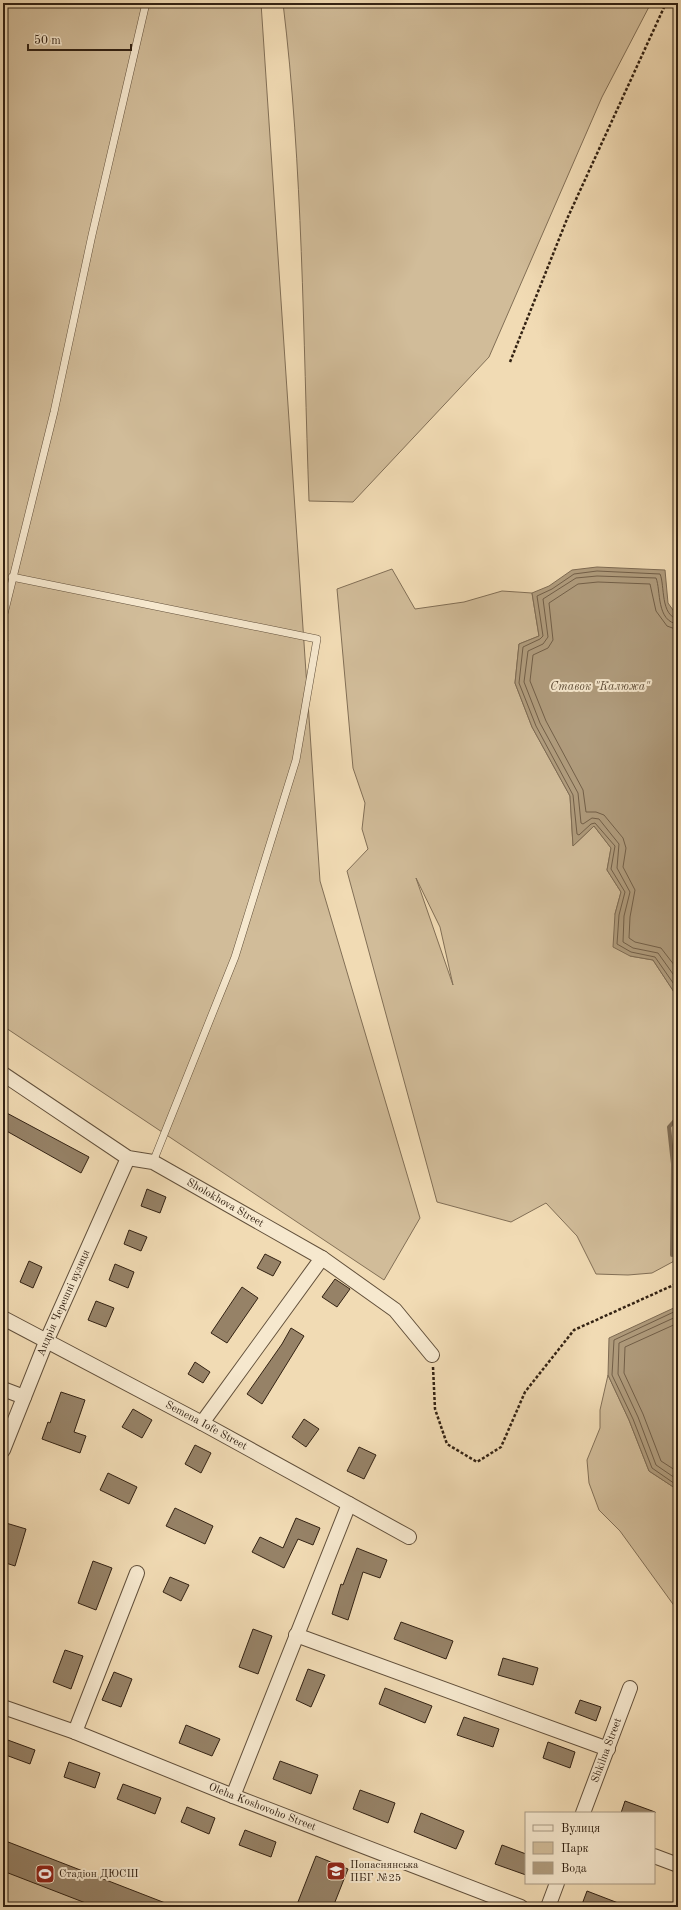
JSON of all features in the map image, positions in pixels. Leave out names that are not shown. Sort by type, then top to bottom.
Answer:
[{"type":"street","name":"Sholokhova Street","points":[[3,1074],[128,1158],[153,1162],[322,1258],[395,1310],[432,1355]]},
{"type":"street","name":"Андрія Черешні вулиця","points":[[3,1450],[46,1342],[128,1158]]},
{"type":"street","points":[[202,1423],[322,1258]]},
{"type":"street","name":"Semena Iofe Street","points":[[3,1318],[202,1423],[409,1537]]},
{"type":"street","points":[[3,1389],[24,1398]]},
{"type":"street","points":[[233,1796],[349,1504]]},
{"type":"street","points":[[75,1732],[137,1573]]},
{"type":"street","points":[[296,1635],[608,1749]]},
{"type":"street","name":"Shkilna Street","points":[[584,1812],[630,1688]]},
{"type":"street","name":"Oleha Koshovoho Street","points":[[3,1707],[75,1732],[233,1796],[521,1907]]},
{"type":"street","points":[[655,1856],[678,1865]]},
{"type":"street","points":[[548,1907],[557,1884]]},
{"type":"lane","points":[[3,618],[12,576],[54,412],[92,235],[146,3]]},
{"type":"lane","points":[[12,576],[317,639],[296,760],[238,949],[153,1162]]},
{"type":"path","points":[[510,362],[567,219],[666,3]]},
{"type":"path","points":[[432,1355],[435,1409],[447,1444],[477,1462],[500,1448],[525,1392],[574,1330],[678,1283]]},
{"type":"green space","points":[[11,3],[261,3],[320,881],[420,1218],[384,1280],[3,1026],[3,651],[8,640],[3,637],[3,13]]},
{"type":"green space","points":[[283,3],[651,3],[602,97],[489,357],[353,502],[309,501],[301,252],[295,127]]},
{"type":"green space","points":[[392,569],[415,609],[464,602],[502,591],[532,593],[539,636],[519,644],[515,683],[532,727],[570,796],[573,846],[594,826],[611,848],[607,870],[621,892],[615,914],[630,956],[653,960],[674,992],[678,1032],[678,1259],[652,1273],[628,1275],[596,1274],[577,1236],[546,1203],[511,1222],[437,1202],[347,871],[368,849],[362,829],[365,803],[353,768],[337,589]],"holes":[[[416,878],[440,927],[453,985]]]},
{"type":"green space","points":[[608,1375],[629,1420],[649,1471],[678,1490],[678,1611],[620,1531],[599,1510],[589,1483],[587,1460],[600,1428],[600,1410]]},
{"type":"green space","name":"Стадіон ДЮСШ","points":[[3,1841],[170,1907],[3,1907]]},
{"type":"water","name":"Ставок \"Калюжа\"","points":[[597,567],[665,570],[668,603],[678,617],[678,1032],[674,992],[653,960],[630,956],[613,947],[615,914],[621,892],[607,870],[611,848],[594,826],[573,846],[570,796],[532,727],[515,683],[519,644],[539,636],[532,593],[549,586],[572,570]]},
{"type":"water","points":[[678,1306],[678,1490],[649,1471],[629,1420],[608,1375],[609,1338]]},
{"type":"building","points":[[3,1111],[89,1157],[81,1173],[3,1129]]},
{"type":"building","points":[[147,1189],[166,1197],[160,1213],[141,1206]]},
{"type":"building","points":[[129,1230],[147,1237],[141,1251],[124,1244]]},
{"type":"building","points":[[265,1254],[281,1262],[273,1276],[257,1268]]},
{"type":"building","points":[[29,1261],[42,1267],[33,1288],[20,1282]]},
{"type":"building","points":[[115,1264],[134,1272],[128,1288],[109,1280]]},
{"type":"building","points":[[335,1279],[350,1289],[337,1307],[322,1297]]},
{"type":"building","points":[[242,1287],[258,1298],[227,1343],[211,1333]]},
{"type":"building","points":[[96,1301],[114,1308],[106,1327],[88,1320]]},
{"type":"building","points":[[291,1328],[304,1336],[262,1404],[247,1394],[282,1344]]},
{"type":"building","points":[[195,1362],[210,1372],[203,1383],[188,1374]]},
{"type":"building","points":[[61,1392],[85,1400],[74,1432],[86,1436],[80,1453],[42,1439],[48,1422],[50,1423]]},
{"type":"building","points":[[133,1409],[152,1420],[142,1438],[122,1427]]},
{"type":"building","points":[[304,1419],[319,1429],[306,1447],[292,1437]]},
{"type":"building","points":[[195,1445],[211,1453],[201,1473],[185,1464]]},
{"type":"building","points":[[359,1447],[376,1455],[364,1479],[347,1471]]},
{"type":"building","points":[[108,1473],[137,1487],[129,1504],[100,1490]]},
{"type":"building","points":[[175,1508],[213,1526],[205,1544],[166,1526]]},
{"type":"building","points":[[296,1518],[320,1528],[313,1545],[298,1539],[284,1568],[252,1552],[260,1537],[283,1548]]},
{"type":"building","points":[[6,1523],[26,1529],[15,1566],[3,1562],[3,1532]]},
{"type":"building","points":[[357,1548],[387,1560],[380,1578],[363,1572],[348,1620],[332,1614],[341,1584],[343,1585]]},
{"type":"building","points":[[93,1561],[112,1568],[96,1610],[78,1603]]},
{"type":"building","points":[[170,1577],[189,1585],[181,1601],[163,1592]]},
{"type":"building","points":[[401,1622],[453,1641],[446,1659],[394,1639]]},
{"type":"building","points":[[253,1629],[272,1636],[258,1674],[239,1667]]},
{"type":"building","points":[[65,1650],[83,1656],[71,1689],[53,1682]]},
{"type":"building","points":[[503,1658],[538,1668],[533,1685],[498,1675]]},
{"type":"building","points":[[308,1669],[325,1675],[311,1707],[296,1700]]},
{"type":"building","points":[[114,1672],[132,1679],[121,1707],[102,1700]]},
{"type":"building","points":[[385,1688],[432,1706],[425,1723],[379,1704]]},
{"type":"building","points":[[580,1700],[601,1707],[596,1721],[575,1713]]},
{"type":"building","points":[[464,1717],[499,1729],[493,1747],[457,1735]]},
{"type":"building","points":[[186,1725],[220,1739],[212,1756],[179,1743]]},
{"type":"building","points":[[5,1739],[35,1750],[30,1764],[3,1754]]},
{"type":"building","points":[[548,1742],[575,1752],[570,1768],[543,1758]]},
{"type":"building","points":[[280,1761],[318,1775],[311,1794],[273,1779]]},
{"type":"building","points":[[69,1762],[100,1773],[95,1788],[64,1777]]},
{"type":"building","points":[[123,1784],[161,1798],[155,1814],[117,1799]]},
{"type":"building","points":[[360,1790],[395,1803],[388,1823],[353,1809]]},
{"type":"building","points":[[625,1801],[655,1812],[621,1812]]},
{"type":"building","points":[[187,1807],[215,1818],[209,1834],[181,1822]]},
{"type":"building","points":[[421,1813],[464,1831],[456,1849],[414,1832]]},
{"type":"building","points":[[245,1830],[276,1842],[271,1857],[239,1845]]},
{"type":"building","name":"Стадіон ДЮСШ","points":[[3,1840],[173,1907],[96,1907],[3,1871]]},
{"type":"building","points":[[502,1845],[525,1854],[525,1875],[495,1864]]},
{"type":"building","points":[[316,1856],[348,1869],[333,1907],[296,1907]]},
{"type":"building","points":[[587,1891],[626,1906],[626,1907],[581,1907]]},
{"type":"waterway","points":[[672,1255],[673,1164],[669,1127],[678,1117]]},
{"type":"place","name":"Попаснянська ПБГ №25","points":[[336,1871]]},
{"type":"place","name":"Стадіон ДЮСШ","points":[[45,1874]]}]
